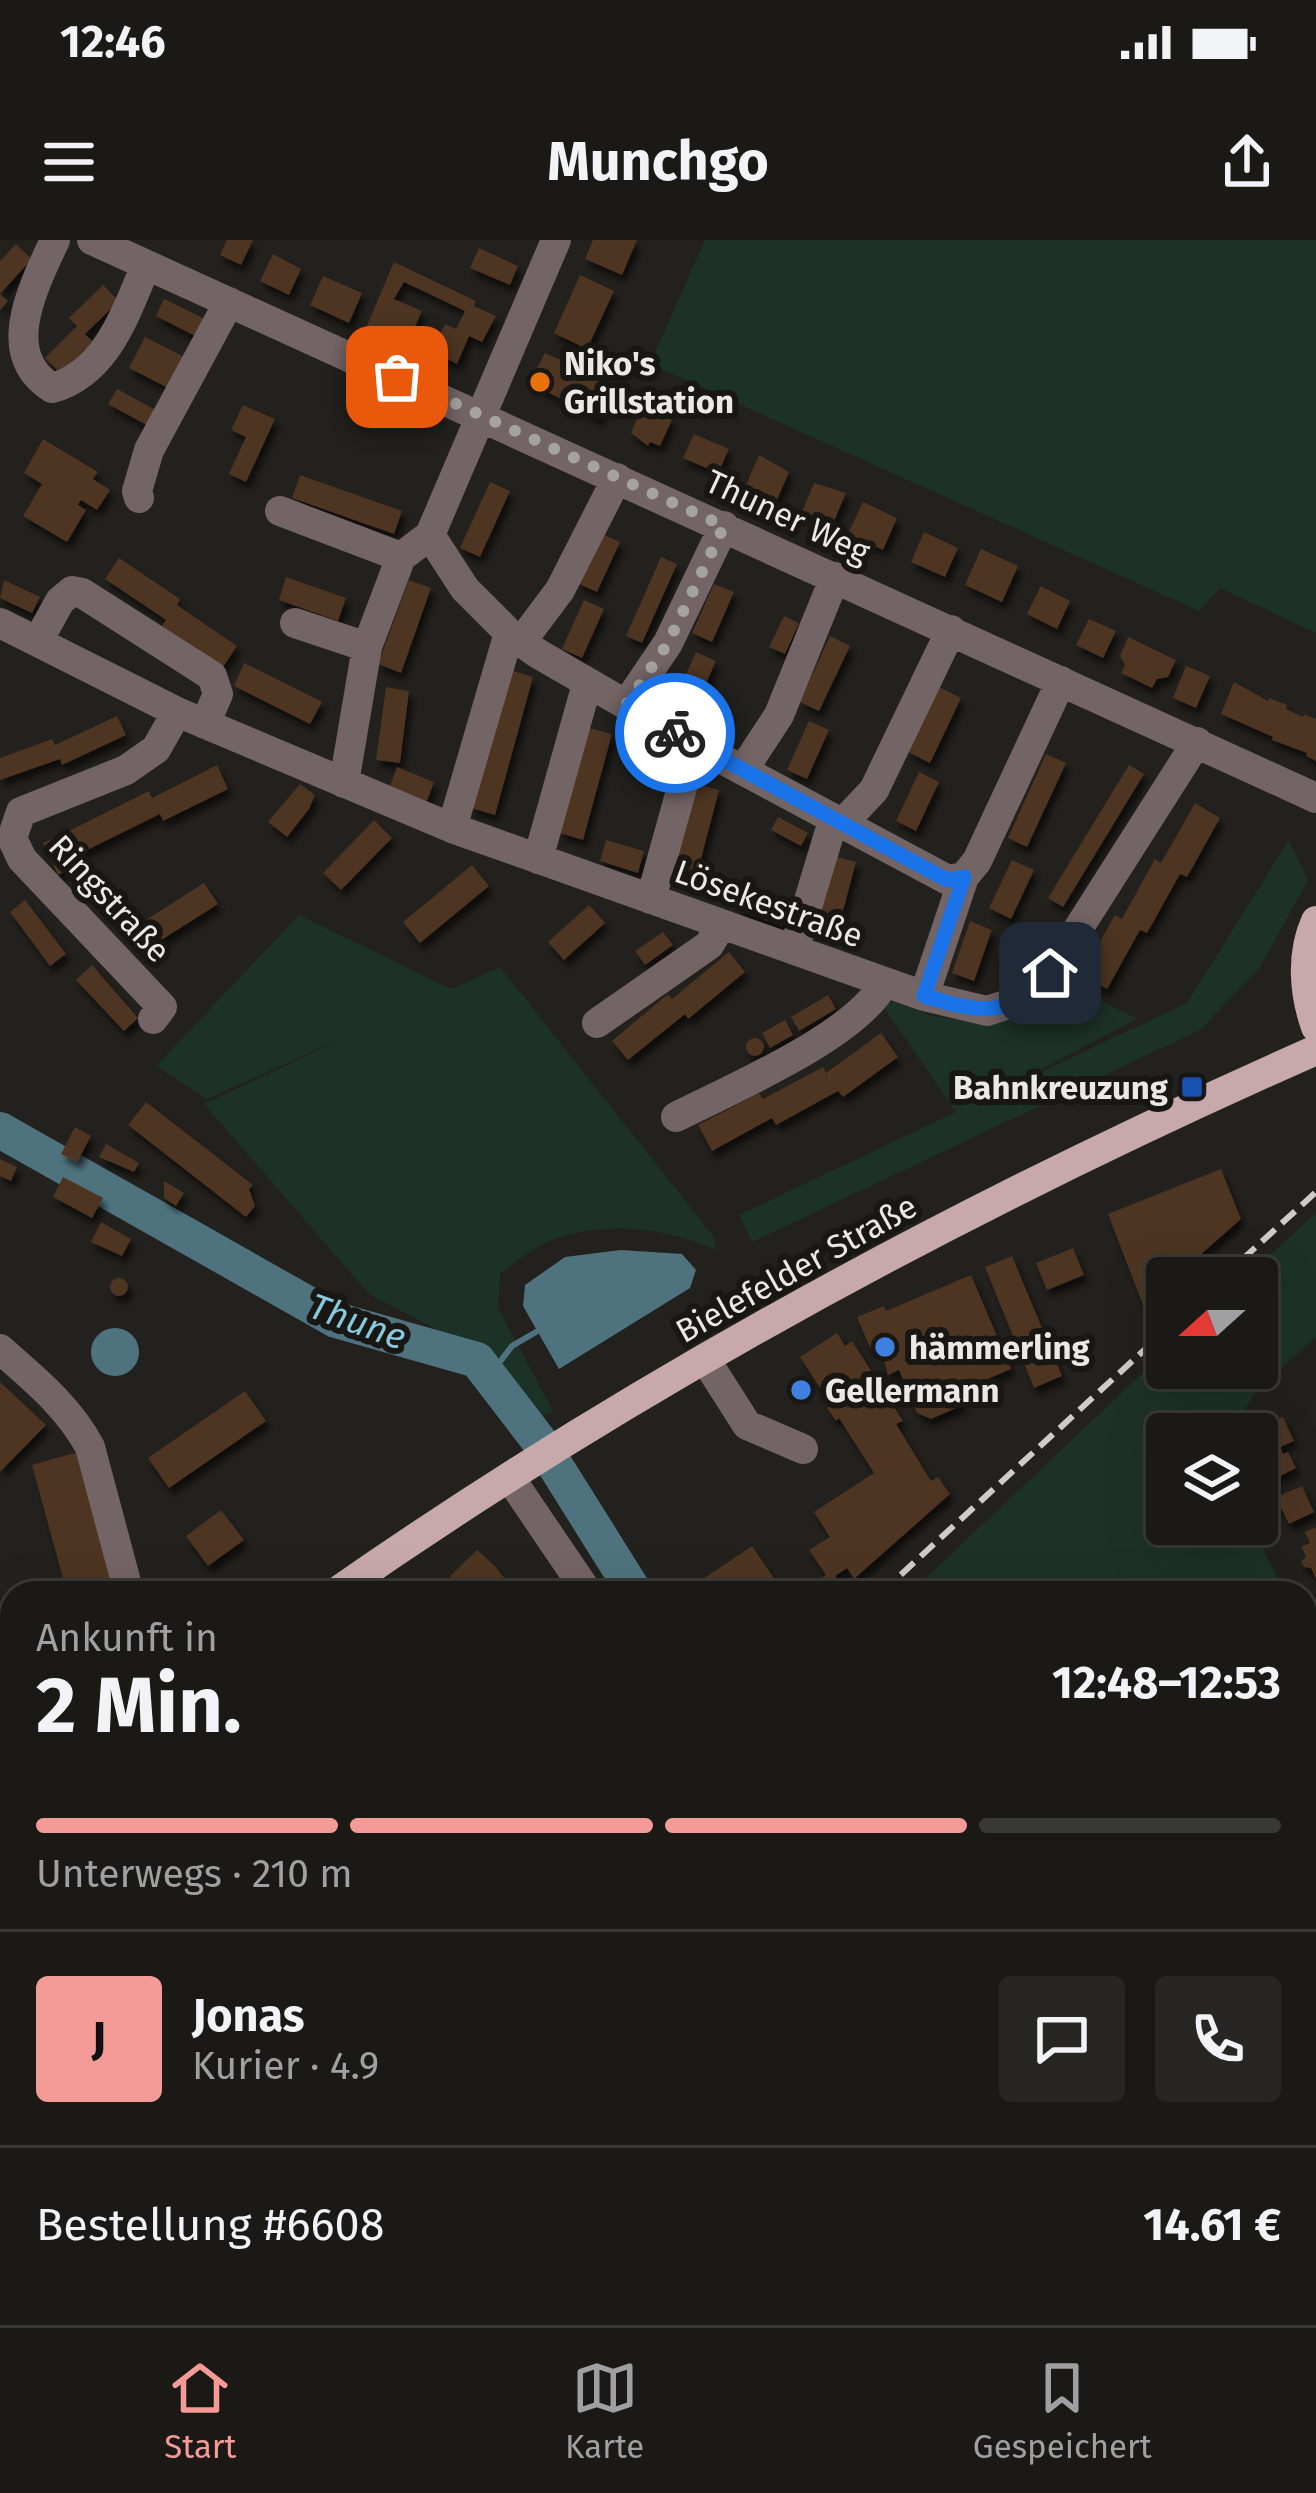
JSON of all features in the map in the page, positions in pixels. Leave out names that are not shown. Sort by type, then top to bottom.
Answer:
[{"type":"main road","points":[[1316,921],[1306,964],[1316,1027]]},
{"type":"main road","name":"Bielefelder Straße","points":[[353,1581],[564,1444],[901,1249],[1136,1130],[1316,1050]]},
{"type":"street","points":[[55,240],[6,328],[12,364],[33,381],[52,388],[81,376],[98,359],[124,317],[146,265]]},
{"type":"street","name":"Thuner Weg","points":[[92,240],[1316,798]]},
{"type":"street","points":[[344,783],[367,647],[401,557],[430,535],[556,240]]},
{"type":"street","points":[[139,498],[149,450],[229,302]]},
{"type":"street","points":[[452,828],[515,637],[560,590],[617,478]]},
{"type":"street","points":[[280,511],[401,557]]},
{"type":"street","points":[[626,705],[668,643],[724,526]]},
{"type":"street","points":[[430,535],[465,589],[515,637],[586,684],[948,880],[964,877]]},
{"type":"street","points":[[743,770],[779,715],[835,577]]},
{"type":"street","points":[[38,641],[61,601],[72,591],[82,592],[212,676],[218,694],[191,718]]},
{"type":"street","name":"Lösekestraße","points":[[0,623],[191,718],[452,828],[924,996],[987,1011],[1021,1000],[1050,973],[1197,742]]},
{"type":"street","points":[[295,623],[367,647]]},
{"type":"street","points":[[794,950],[837,823],[874,790],[951,630]]},
{"type":"street","points":[[924,996],[964,877],[976,861],[1061,681]]},
{"type":"street","points":[[538,859],[586,684]]},
{"type":"street","name":"Ringstraße","points":[[165,1006],[22,859],[12,838],[21,812],[126,770],[191,718]]},
{"type":"street","points":[[651,899],[694,744]]},
{"type":"street","points":[[597,1023],[709,945],[721,925]]},
{"type":"street","points":[[676,1117],[840,1026],[873,1001],[884,982]]},
{"type":"street","points":[[0,1348],[79,1426],[126,1581]]},
{"type":"street","points":[[705,1360],[747,1425],[803,1448]]},
{"type":"street","points":[[520,1471],[581,1581]]},
{"type":"green space","points":[[705,240],[1316,240],[1316,633],[1220,588],[1199,611],[650,364]]},
{"type":"green space","points":[[1289,840],[1308,880],[1260,967],[1200,1030],[752,1242],[739,1215],[956,1112],[883,1006],[887,1000],[933,1016],[984,1024],[1035,1010],[1061,981],[1137,1019],[982,1100],[1187,1003]]},
{"type":"green space","points":[[299,915],[451,989],[500,967],[714,1237],[716,1250],[678,1236],[638,1229],[577,1233],[542,1244],[500,1273],[498,1308],[553,1411],[538,1418],[481,1353],[369,1294],[204,1104],[361,1030],[207,1099],[156,1066]]},
{"type":"green space","points":[[1316,1213],[1316,1337],[1278,1371],[1278,1257],[1268,1257]]},
{"type":"green space","points":[[1146,1370],[1146,1389],[1258,1389],[1242,1413],[1146,1413],[1146,1545],[1262,1545],[1278,1581],[923,1581]]},
{"type":"water","points":[[621,1250],[682,1254],[696,1270],[690,1288],[559,1369],[523,1306],[525,1285],[565,1257]]},
{"type":"water","points":[[115,1328],[132,1335],[139,1352],[132,1369],[115,1376],[98,1369],[91,1352],[98,1335]]},
{"type":"building","points":[[227,240],[253,240],[241,265],[220,255]]},
{"type":"building","points":[[593,240],[637,240],[622,275],[585,259]]},
{"type":"building","points":[[16,244],[32,259],[0,294],[0,261]]},
{"type":"building","points":[[479,248],[518,266],[510,285],[470,268]]},
{"type":"building","points":[[273,254],[301,269],[289,295],[260,281]]},
{"type":"building","points":[[394,262],[476,301],[474,306],[496,316],[482,342],[469,336],[457,364],[431,351],[445,324],[456,329],[465,311],[404,282],[394,299],[422,311],[408,343],[381,331],[378,336],[365,330]]},
{"type":"building","points":[[580,275],[614,291],[587,349],[554,333]]},
{"type":"building","points":[[323,276],[362,293],[349,323],[310,305]]},
{"type":"building","points":[[103,285],[119,301],[85,334],[93,342],[61,374],[45,358],[77,326],[69,318]]},
{"type":"building","points":[[164,299],[211,322],[203,340],[156,316]]},
{"type":"building","points":[[145,337],[190,360],[174,391],[129,368]]},
{"type":"building","points":[[545,353],[615,385],[599,419],[532,384]]},
{"type":"building","points":[[117,389],[163,414],[154,429],[108,404]]},
{"type":"building","points":[[243,405],[275,419],[246,482],[229,474],[246,437],[231,430]]},
{"type":"building","points":[[642,407],[652,412],[654,407],[672,420],[660,446],[650,442],[648,446],[631,433]]},
{"type":"building","points":[[694,434],[729,449],[718,473],[683,458]]},
{"type":"building","points":[[43,439],[98,472],[93,479],[110,490],[97,510],[81,500],[78,505],[86,510],[67,542],[23,516],[42,484],[24,473]]},
{"type":"building","points":[[759,455],[789,472],[777,500],[746,485]]},
{"type":"building","points":[[300,475],[402,511],[394,534],[292,498]]},
{"type":"building","points":[[490,482],[510,491],[480,557],[460,548]]},
{"type":"building","points":[[814,483],[846,493],[832,526],[802,512]]},
{"type":"building","points":[[863,502],[897,518],[883,550],[848,534]]},
{"type":"building","points":[[924,532],[958,548],[945,577],[911,562]]},
{"type":"building","points":[[600,533],[620,542],[597,592],[577,583]]},
{"type":"building","points":[[981,549],[1018,566],[1002,602],[965,585]]},
{"type":"building","points":[[661,557],[677,564],[642,643],[626,636]]},
{"type":"building","points":[[119,558],[180,599],[177,605],[237,646],[223,667],[162,626],[166,620],[105,579]]},
{"type":"building","points":[[286,577],[346,598],[338,621],[279,600]]},
{"type":"building","points":[[4,580],[40,597],[32,613],[0,598]]},
{"type":"building","points":[[409,580],[431,588],[401,673],[378,664]]},
{"type":"building","points":[[714,584],[734,592],[712,642],[692,633]]},
{"type":"building","points":[[1041,586],[1070,601],[1057,629],[1027,614]]},
{"type":"building","points":[[584,600],[604,609],[582,658],[562,649]]},
{"type":"building","points":[[784,616],[799,623],[785,654],[769,647]]},
{"type":"building","points":[[1089,619],[1116,631],[1103,658],[1076,645]]},
{"type":"building","points":[[830,636],[850,646],[819,711],[800,702]]},
{"type":"building","points":[[1128,637],[1176,660],[1168,677],[1157,679],[1152,688],[1121,673],[1125,665],[1120,656]]},
{"type":"building","points":[[696,652],[716,661],[694,710],[674,701]]},
{"type":"building","points":[[244,663],[322,702],[310,724],[234,686]]},
{"type":"building","points":[[1186,666],[1210,676],[1196,708],[1173,698]]},
{"type":"building","points":[[510,670],[533,677],[495,815],[471,808]]},
{"type":"building","points":[[1234,682],[1316,719],[1316,761],[1221,714]]},
{"type":"building","points":[[386,687],[409,691],[400,763],[376,760]]},
{"type":"building","points":[[939,687],[961,698],[930,763],[908,752]]},
{"type":"building","points":[[117,716],[126,735],[62,765],[60,759],[0,780],[0,758],[52,739],[55,745]]},
{"type":"building","points":[[809,721],[829,730],[807,779],[787,770]]},
{"type":"building","points":[[589,728],[612,734],[583,840],[560,833]]},
{"type":"building","points":[[1046,754],[1066,763],[1027,847],[1008,838]]},
{"type":"building","points":[[217,765],[228,789],[163,821],[160,814],[77,855],[67,832],[149,791],[152,798]]},
{"type":"building","points":[[1129,765],[1144,774],[1063,907],[1048,898]]},
{"type":"building","points":[[397,767],[434,782],[427,801],[390,786]]},
{"type":"building","points":[[919,772],[939,782],[916,831],[896,821]]},
{"type":"building","points":[[300,784],[315,795],[287,837],[268,822]]},
{"type":"building","points":[[696,784],[719,790],[696,878],[672,872]]},
{"type":"building","points":[[1195,803],[1220,818],[1187,877],[1180,874],[1147,933],[1140,930],[1107,989],[1081,975],[1115,915],[1122,919],[1155,859],[1161,863]]},
{"type":"building","points":[[778,817],[808,833],[801,846],[771,830]]},
{"type":"building","points":[[374,820],[392,838],[341,890],[323,873]]},
{"type":"building","points":[[58,836],[73,867],[58,875],[43,843]]},
{"type":"building","points":[[606,840],[644,851],[638,873],[600,861]]},
{"type":"building","points":[[833,856],[856,862],[837,933],[814,927]]},
{"type":"building","points":[[1012,860],[1034,870],[1011,919],[989,908]]},
{"type":"building","points":[[472,865],[489,886],[420,943],[403,922]]},
{"type":"building","points":[[204,883],[218,904],[141,953],[127,932]]},
{"type":"building","points":[[743,889],[790,905],[782,926],[736,910]]},
{"type":"building","points":[[25,900],[66,954],[50,966],[10,912]]},
{"type":"building","points":[[589,905],[605,923],[564,960],[548,942]]},
{"type":"building","points":[[970,921],[992,930],[974,981],[952,973]]},
{"type":"building","points":[[663,932],[673,945],[645,965],[635,951]]},
{"type":"building","points":[[729,952],[745,972],[628,1060],[612,1041]]},
{"type":"building","points":[[92,965],[138,1018],[124,1031],[76,980]]},
{"type":"building","points":[[828,995],[836,1009],[799,1031],[791,1017]]},
{"type":"building","points":[[785,1020],[793,1035],[770,1048],[762,1033]]},
{"type":"building","points":[[881,1033],[898,1057],[843,1097],[838,1091],[776,1125],[772,1118],[712,1151],[698,1125],[759,1093],[763,1099],[823,1067],[826,1073]]},
{"type":"building","points":[[755,1038],[764,1047],[755,1056],[746,1047]]},
{"type":"building","points":[[146,1102],[253,1185],[249,1189],[255,1206],[246,1217],[128,1125]]},
{"type":"building","points":[[75,1127],[91,1136],[77,1162],[61,1154]]},
{"type":"building","points":[[106,1144],[139,1163],[134,1172],[99,1157]]},
{"type":"building","points":[[0,1159],[17,1167],[11,1181],[0,1176]]},
{"type":"building","points":[[1221,1169],[1241,1219],[1198,1257],[1146,1257],[1143,1305],[1108,1214]]},
{"type":"building","points":[[63,1177],[103,1198],[92,1218],[53,1197]]},
{"type":"building","points":[[164,1181],[184,1193],[176,1206],[164,1198]]},
{"type":"building","points":[[101,1222],[131,1239],[122,1256],[91,1242]]},
{"type":"building","points":[[1073,1248],[1084,1275],[1047,1290],[1036,1263]]},
{"type":"building","points":[[1012,1256],[1062,1376],[1034,1388],[985,1267]]},
{"type":"building","points":[[971,1275],[1011,1369],[958,1392],[963,1405],[931,1419],[917,1413],[899,1370],[888,1375],[881,1349],[872,1352],[857,1317],[884,1306],[886,1311]]},
{"type":"building","points":[[119,1278],[128,1287],[119,1296],[110,1287]]},
{"type":"building","points":[[837,1333],[845,1346],[852,1341],[903,1421],[896,1424],[931,1481],[938,1477],[950,1494],[854,1579],[847,1568],[835,1576],[838,1581],[819,1580],[826,1575],[809,1550],[830,1537],[814,1512],[874,1473],[839,1418],[836,1421],[827,1408],[831,1405],[800,1357]]},
{"type":"building","points":[[0,1382],[46,1425],[0,1472]]},
{"type":"building","points":[[245,1391],[266,1421],[169,1488],[148,1458]]},
{"type":"building","points":[[1283,1417],[1294,1441],[1280,1447],[1296,1468],[1278,1477],[1278,1419]]},
{"type":"building","points":[[78,1452],[112,1581],[64,1581],[32,1465]]},
{"type":"building","points":[[1302,1486],[1314,1512],[1289,1524],[1278,1489],[1281,1495]]},
{"type":"building","points":[[221,1510],[244,1540],[208,1566],[186,1536]]},
{"type":"building","points":[[1316,1527],[1316,1579],[1301,1562],[1306,1556],[1301,1547],[1310,1543],[1305,1532]]},
{"type":"building","points":[[752,1546],[776,1581],[700,1581]]},
{"type":"building","points":[[477,1550],[507,1581],[455,1581],[450,1576]]},
{"type":"waterway","name":"Thune","points":[[0,1130],[336,1320],[477,1360],[543,1446],[627,1581]]},
{"type":"waterway","points":[[489,1376],[512,1346],[536,1332]]},
{"type":"railway","points":[[1245,1257],[1316,1192]]},
{"type":"railway","points":[[894,1581],[1146,1348]]},
{"type":"way so far","points":[[397,377],[724,526],[668,643],[626,705],[675,733]]},
{"type":"place","name":"Niko's Grillstation","points":[[540,382]]},
{"type":"place","name":"Bahnkreuzung","points":[[1192,1087]]},
{"type":"place","name":"hämmerling","points":[[885,1347]]},
{"type":"place","name":"Gellermann","points":[[801,1390]]},
{"type":"route","points":[[675,733],[948,880],[964,877],[924,996],[987,1011],[1021,1000],[1050,973]]}]
